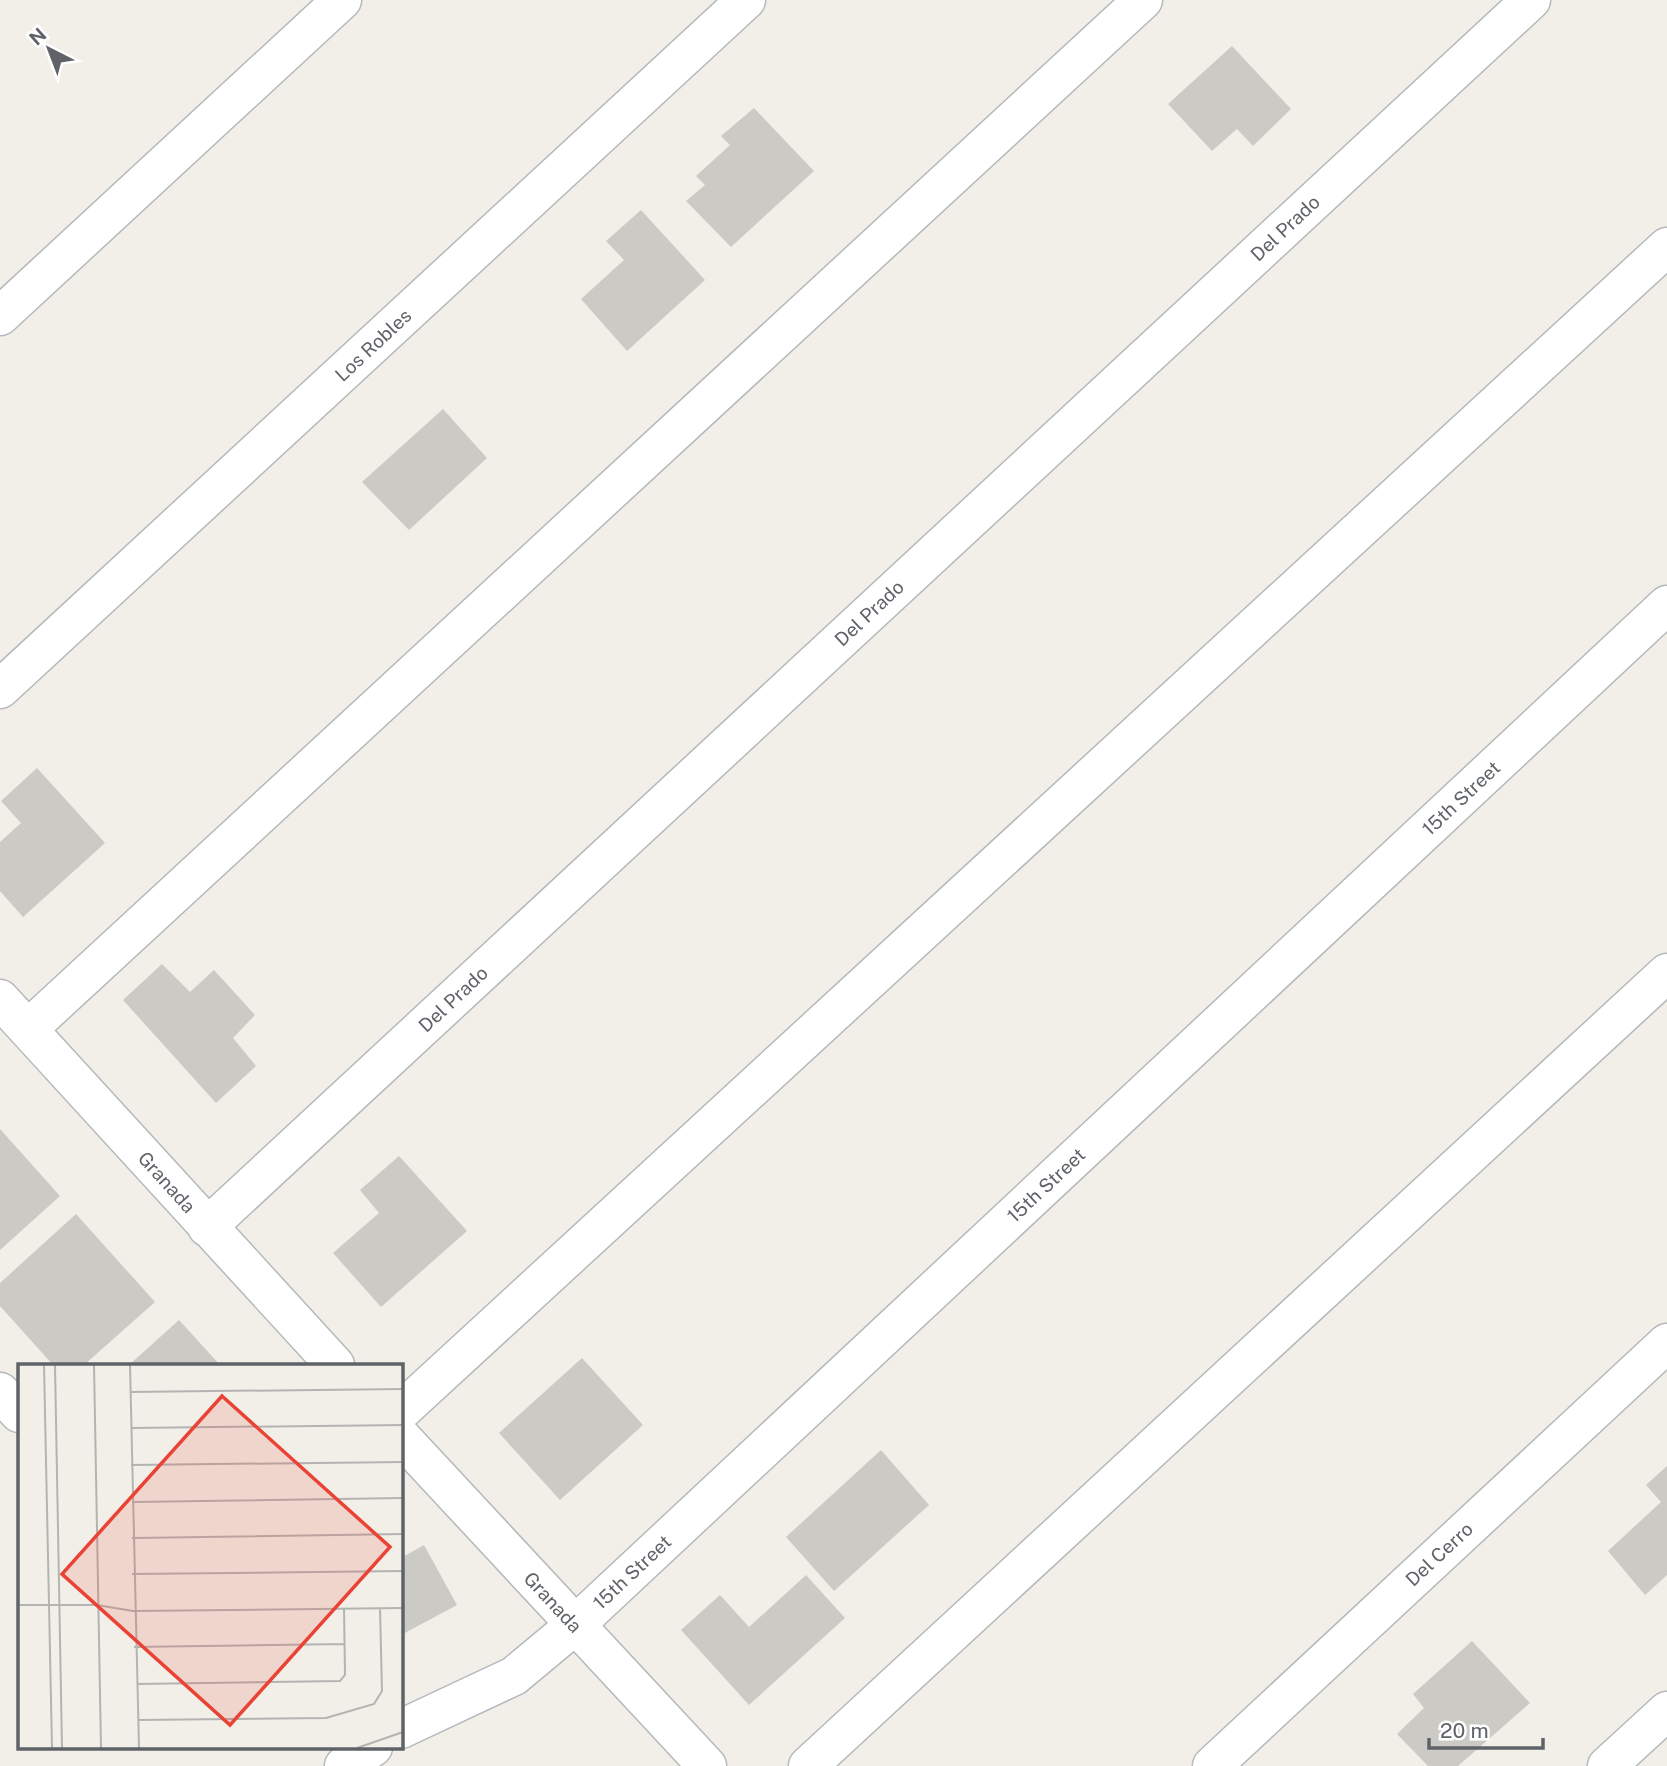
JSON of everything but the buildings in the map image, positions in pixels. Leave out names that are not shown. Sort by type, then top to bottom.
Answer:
[{"type":"street","points":[[0,316],[342,0]]},
{"type":"street","name":"Los Robles","points":[[0,690],[746,0]]},
{"type":"street","points":[[28,1029],[1143,0]]},
{"type":"street","name":"Del Prado","points":[[207,1227],[1531,0]]},
{"type":"street","points":[[402,1410],[1667,247]]},
{"type":"street","name":"15th Street","points":[[402,1729],[514,1676],[574,1626],[1667,605]]},
{"type":"street","points":[[808,1766],[1667,973]]},
{"type":"street","name":"Granada","points":[[0,999],[334,1364]]},
{"type":"street","name":"Del Cerro","points":[[1212,1766],[1667,1343]]},
{"type":"street","points":[[0,1392],[18,1412]]},
{"type":"street","name":"Granada","points":[[402,1438],[707,1766]]},
{"type":"street","points":[[1607,1766],[1667,1711]]}]
